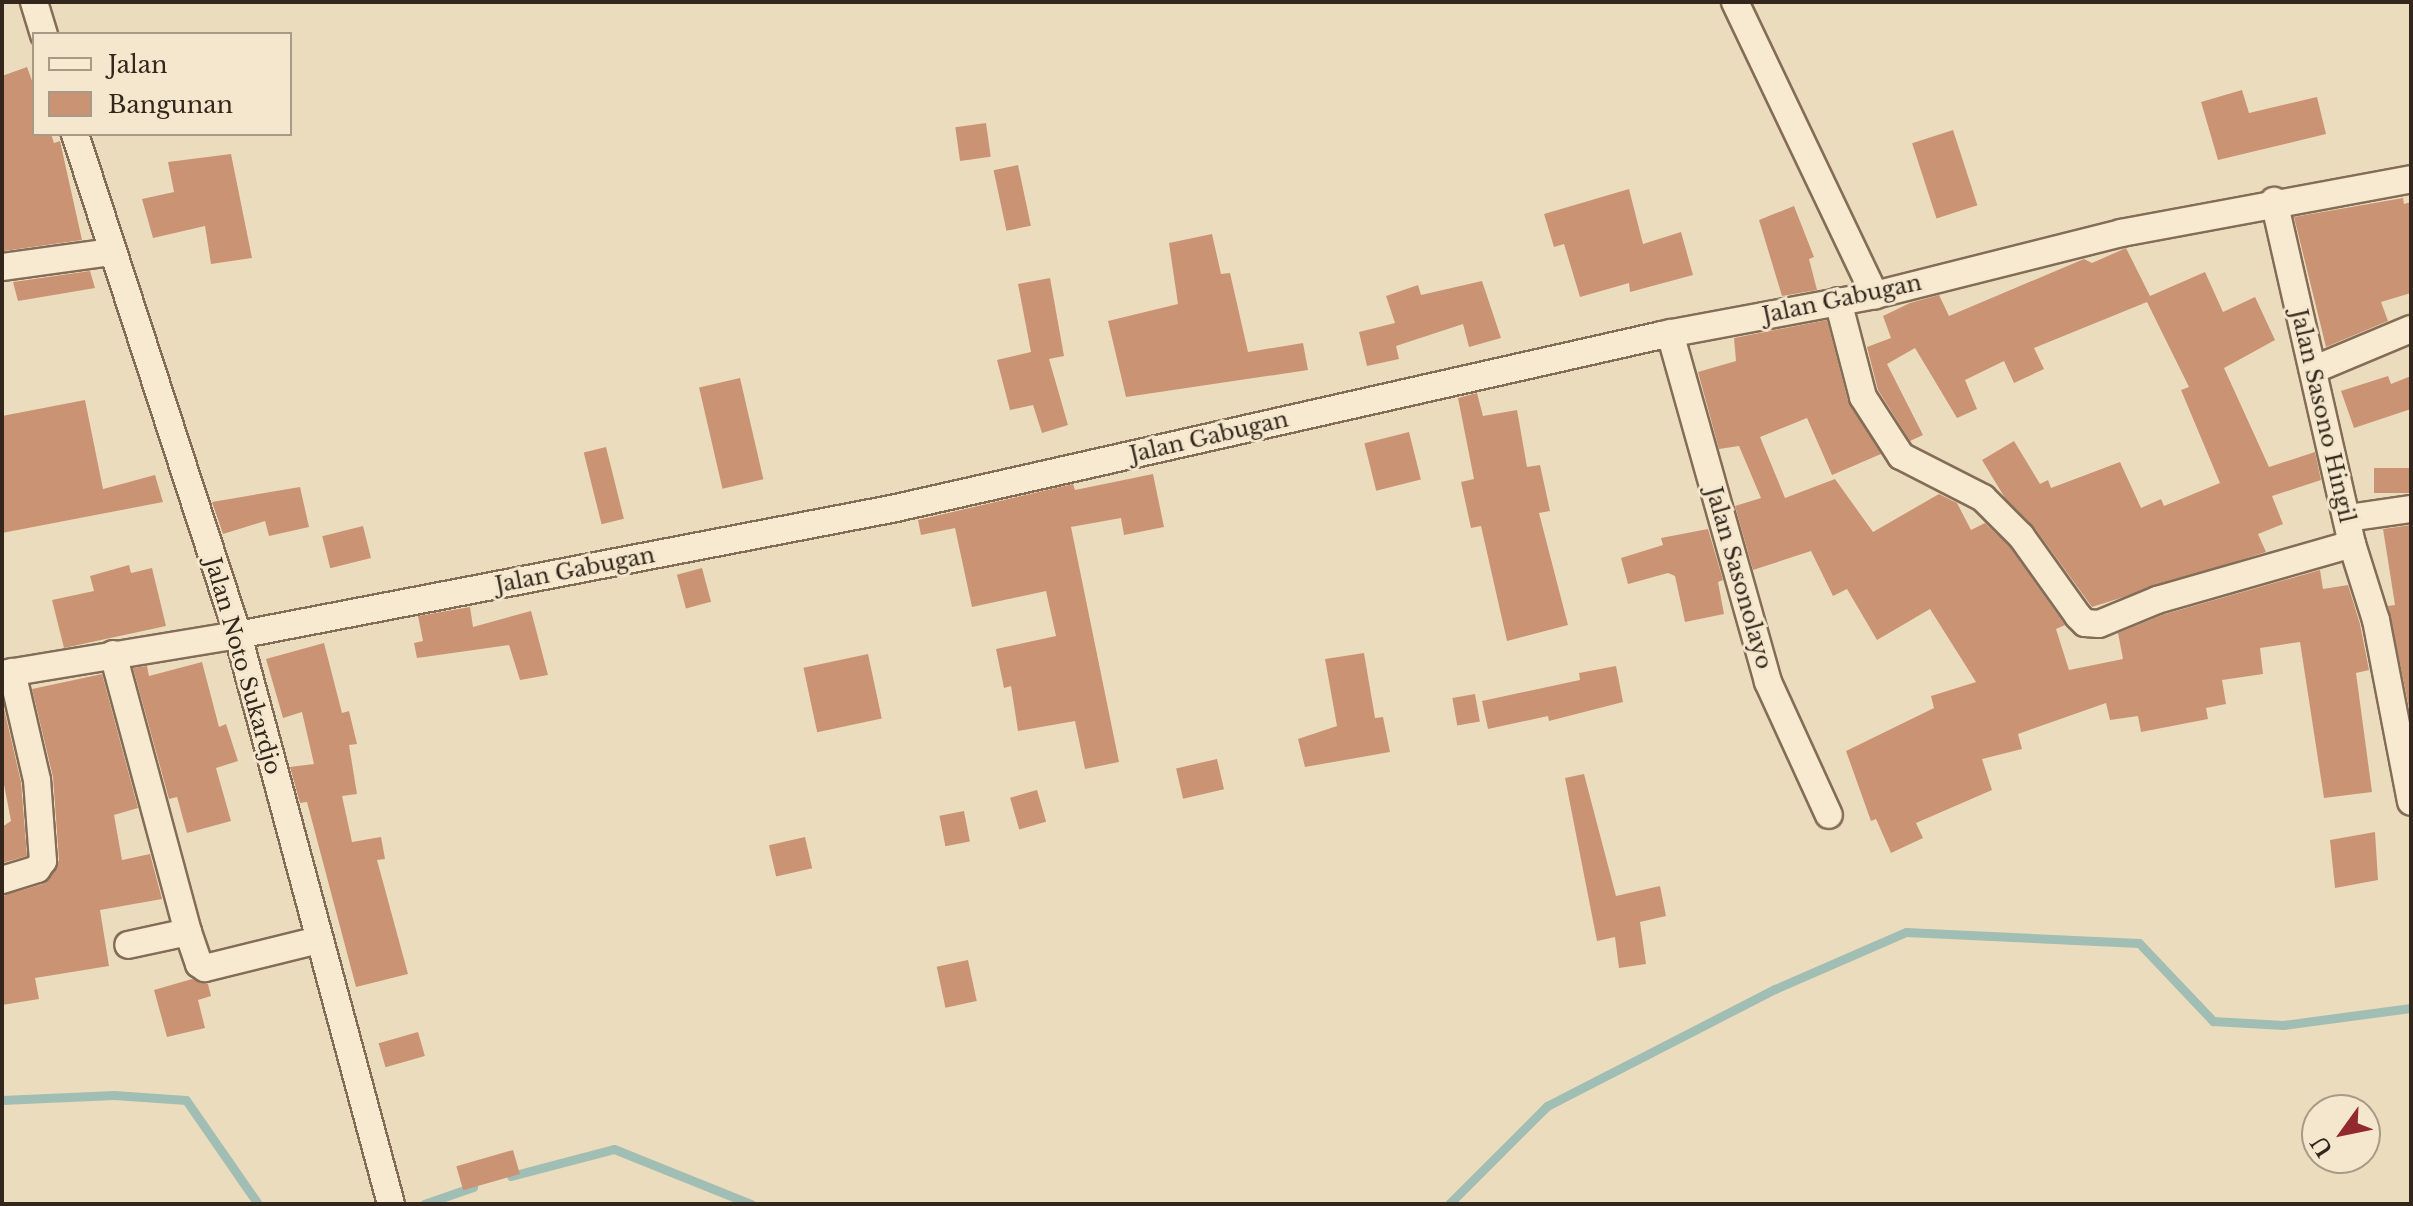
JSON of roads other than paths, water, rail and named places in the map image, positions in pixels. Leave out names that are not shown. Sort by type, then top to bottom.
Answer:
[{"type":"street","points":[[34,2],[43,32]]},
{"type":"street","points":[[1735,2],[1875,295]]},
{"type":"street","name":"Jalan Noto Sukardjo","points":[[76,136],[238,635],[386,1192]]},
{"type":"street","name":"Jalan Gabugan","points":[[7,673],[238,635],[896,508],[1670,333],[1875,295],[2121,233],[2274,201],[2411,179]]},
{"type":"street","name":"Jalan Sasono Hingil","points":[[1838,301],[1863,397],[1901,456],[1983,498],[2021,536],[2085,623],[2099,624],[2157,600],[2352,544],[2274,201]]},
{"type":"street","points":[[2,267],[112,252]]},
{"type":"street","points":[[2313,370],[2411,329]]},
{"type":"street","name":"Jalan Sasonolayo","points":[[1670,333],[1768,682],[1829,815]]},
{"type":"street","points":[[2348,518],[2411,509]]},
{"type":"street","points":[[2352,544],[2376,620],[2411,802]]},
{"type":"street","points":[[113,654],[199,964],[205,968],[319,940]]},
{"type":"street","points":[[2,880],[37,869],[43,861],[37,780],[7,673]]},
{"type":"street","points":[[128,945],[188,932]]},
{"type":"waterway","points":[[1449,1204],[1547,1106],[1775,989],[1906,932],[2139,943],[2213,1021],[2283,1025],[2411,1008]]},
{"type":"waterway","points":[[2,1100],[114,1095],[186,1100],[258,1204]]},
{"type":"waterway","points":[[511,1176],[614,1149],[751,1204]]},
{"type":"waterway","points":[[424,1204],[473,1187]]}]
